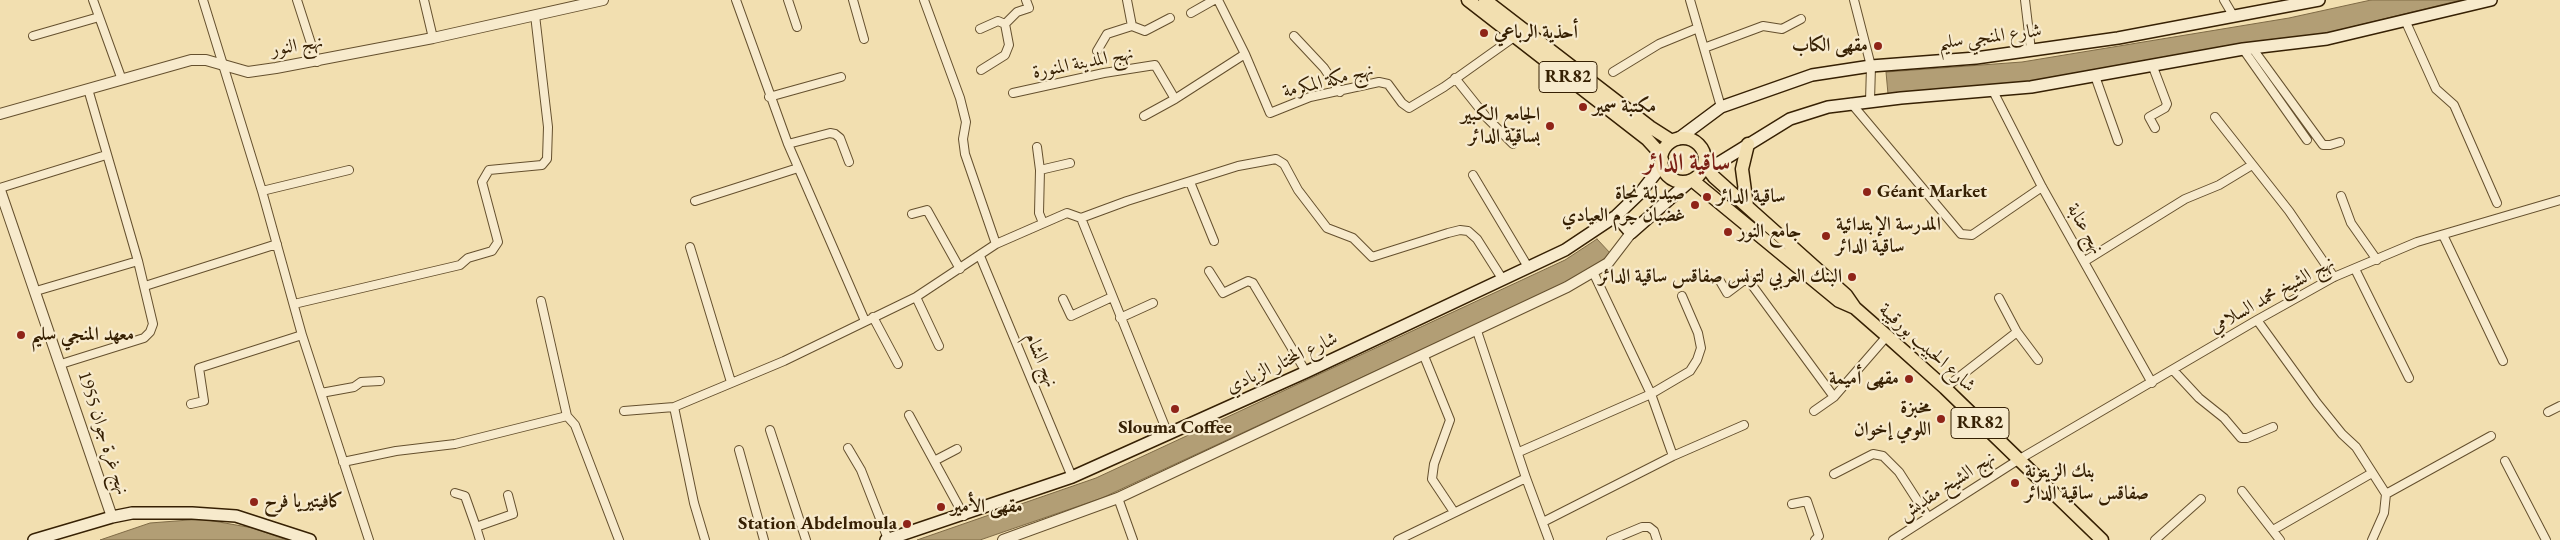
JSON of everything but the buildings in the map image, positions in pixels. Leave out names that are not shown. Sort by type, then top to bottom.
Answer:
[{"type":"main road","name":"شارع الحبيب بورقيبة","points":[[1468,0],[1519,32],[1650,127],[1675,140],[1689,139],[1698,144],[1704,153],[1705,164],[1714,177],[1846,295],[1855,308],[1944,388],[2102,540]]},
{"type":"main road","name":"شارع الحبيب بورقيبة","points":[[1485,0],[1519,32],[1647,139],[1657,150],[1667,174],[1675,180],[1691,181],[1839,301],[1855,308]]},
{"type":"main road","name":"شارع المنجي سليم","points":[[1675,140],[1721,107],[1812,75],[1871,66],[1976,58],[2118,38],[2319,0]]},
{"type":"main road","points":[[1616,216],[1631,233],[1700,174],[1705,164],[1717,164],[1790,119],[1851,103],[1993,91],[2095,76],[2248,49],[2327,39],[2491,0]]},
{"type":"main road","points":[[1662,163],[1666,148],[1675,140]]},
{"type":"main road","points":[[1747,206],[1742,169],[1748,144]]},
{"type":"main road","name":"شارع المختار الزيادي","points":[[893,539],[1072,478],[1306,372],[1528,268],[1564,250],[1616,216],[1641,192],[1662,163]]},
{"type":"main road","points":[[34,540],[112,517],[132,514],[217,513],[236,516],[310,540]]},
{"type":"street","points":[[93,0],[122,80]]},
{"type":"street","points":[[203,0],[262,191],[302,336],[369,540]]},
{"type":"street","points":[[297,0],[317,62]]},
{"type":"street","points":[[424,0],[433,38]]},
{"type":"street","name":"نهج النور","points":[[0,114],[191,60],[206,60],[248,72],[317,62],[603,0]]},
{"type":"street","points":[[736,0],[769,97],[865,321]]},
{"type":"street","points":[[788,0],[798,28]]},
{"type":"street","points":[[853,0],[864,39]]},
{"type":"street","points":[[924,0],[960,98],[966,122],[963,139],[965,154],[996,244]]},
{"type":"street","points":[[1005,24],[1017,12],[1029,8],[1026,0]]},
{"type":"street","points":[[1127,0],[1132,26]]},
{"type":"street","points":[[1144,116],[1175,99],[1245,54],[1216,0],[1191,13]]},
{"type":"street","points":[[1690,0],[1721,107]]},
{"type":"street","points":[[1854,0],[1871,66],[1870,101]]},
{"type":"street","points":[[2025,0],[2031,50]]},
{"type":"street","points":[[2224,0],[2234,17]]},
{"type":"street","points":[[294,304],[460,265],[468,258],[492,251],[498,242],[482,182],[489,170],[542,165],[547,159],[548,127],[535,15]]},
{"type":"street","points":[[33,36],[100,17]]},
{"type":"street","points":[[1097,51],[1107,34],[1132,26],[1145,30],[1170,18]]},
{"type":"street","points":[[1704,48],[1764,26],[1782,29],[1801,19]]},
{"type":"street","points":[[2405,20],[2436,89],[2454,105],[2497,203]]},
{"type":"street","points":[[980,29],[998,21],[1005,24]]},
{"type":"street","points":[[980,70],[1005,55],[1009,45],[1005,24]]},
{"type":"street","points":[[1613,72],[1659,44],[1698,28]]},
{"type":"street","name":"نهج مكة المكرمة","points":[[1245,54],[1270,113],[1310,97],[1340,92],[1378,82],[1388,84],[1402,103],[1409,108],[1456,78],[1519,32]]},
{"type":"street","points":[[1294,36],[1324,68],[1340,92]]},
{"type":"street","points":[[2248,49],[2307,140]]},
{"type":"street","points":[[2248,49],[2324,145],[2340,142]]},
{"type":"street","name":"نهج المدينة المنورة","points":[[1013,93],[1104,73],[1155,65],[1175,99]]},
{"type":"street","points":[[2153,66],[2168,104],[2165,108],[2148,117],[2155,128]]},
{"type":"street","points":[[2095,76],[2118,141]]},
{"type":"street","points":[[769,97],[841,78]]},
{"type":"street","points":[[1456,78],[1487,118],[1513,144]]},
{"type":"street","points":[[61,364],[144,338],[150,332],[153,324],[138,260],[88,89]]},
{"type":"street","name":"نهج عنابة","points":[[1993,91],[2042,187],[2152,382]]},
{"type":"street","points":[[1851,103],[1961,234],[1972,235],[2042,187]]},
{"type":"street","points":[[2215,117],[2289,211],[2334,278]]},
{"type":"street","points":[[788,144],[830,133],[835,134],[840,138],[849,162]]},
{"type":"street","points":[[1037,147],[1040,170],[1039,213],[1043,223]]},
{"type":"street","points":[[0,189],[106,154]]},
{"type":"street","points":[[624,411],[674,407],[816,346],[916,297],[996,244],[1066,213],[1081,218],[1127,200],[1238,166],[1276,159],[1284,164],[1298,190],[1327,228],[1353,238],[1372,257],[1454,231],[1468,231],[1477,239],[1503,280]]},
{"type":"street","points":[[1040,170],[1070,162]]},
{"type":"street","points":[[2085,262],[2185,199],[2219,185],[2252,165]]},
{"type":"street","points":[[695,201],[798,168]]},
{"type":"street","points":[[262,191],[349,170]]},
{"type":"street","points":[[1473,175],[1528,268]]},
{"type":"street","points":[[1190,182],[1214,241]]},
{"type":"street","name":"نهج غرة جوان 1955","points":[[0,189],[112,517]]},
{"type":"street","points":[[2341,196],[2351,222],[2377,260]]},
{"type":"street","name":"نهج الشيخ محمد السلامي","points":[[2018,460],[2257,320],[2334,278],[2418,242],[2560,200]]},
{"type":"street","points":[[912,214],[928,210],[960,268]]},
{"type":"street","points":[[1081,218],[1168,434]]},
{"type":"street","points":[[1003,540],[1118,498],[1424,356],[1594,274],[1608,263],[1631,233]]},
{"type":"street","points":[[2443,235],[2503,361]]},
{"type":"street","points":[[145,286],[277,244]]},
{"type":"street","points":[[690,246],[731,382]]},
{"type":"street","name":"نهج الشام","points":[[980,256],[1072,478]]},
{"type":"street","points":[[36,291],[138,260]]},
{"type":"street","points":[[2355,269],[2409,378]]},
{"type":"street","points":[[1210,271],[1223,293],[1248,281],[1253,283],[1306,372]]},
{"type":"street","points":[[1594,274],[1651,394],[1673,456]]},
{"type":"street","points":[[1720,282],[1727,293],[1742,281],[1749,281],[1834,398]]},
{"type":"street","points":[[1519,452],[1651,394],[1690,371],[1697,360],[1701,348],[1698,333],[1682,296]]},
{"type":"street","points":[[916,297],[939,346]]},
{"type":"street","points":[[1063,299],[1071,316],[1112,297]]},
{"type":"street","points":[[1999,298],[2017,332],[2038,360]]},
{"type":"street","points":[[541,301],[567,416],[575,425],[619,540]]},
{"type":"street","points":[[1120,318],[1153,303]]},
{"type":"street","points":[[873,318],[898,364]]},
{"type":"street","points":[[2257,320],[2317,403],[2342,434],[2356,447],[2386,494],[2384,513],[2372,540]]},
{"type":"street","points":[[1477,331],[1519,452],[1526,478],[1549,540]]},
{"type":"street","points":[[1944,388],[2017,332]]},
{"type":"street","points":[[191,404],[204,401],[199,368],[302,336]]},
{"type":"street","points":[[1814,411],[1834,398],[1887,336]]},
{"type":"street","points":[[1424,356],[1450,420],[1434,464],[1432,479],[1454,512]]},
{"type":"street","points":[[2173,370],[2241,438],[2248,438],[2273,427]]},
{"type":"street","points":[[321,393],[354,387],[360,382],[380,381]]},
{"type":"street","points":[[2548,412],[2560,406]]},
{"type":"street","points":[[674,407],[694,503],[705,540]]},
{"type":"street","points":[[909,415],[964,516]]},
{"type":"street","points":[[343,462],[396,450],[455,444],[567,416]]},
{"type":"street","points":[[1543,522],[1673,456],[1744,425]]},
{"type":"street","points":[[770,430],[806,540]]},
{"type":"street","points":[[2386,494],[2491,436]]},
{"type":"street","points":[[848,448],[861,470],[893,539]]},
{"type":"street","points":[[934,461],[957,449]]},
{"type":"street","points":[[739,450],[764,540]]},
{"type":"street","points":[[1834,474],[1873,454],[1883,456],[1899,472],[1928,517]]},
{"type":"street","name":"نهج الشيخ مقديش","points":[[1893,540],[2018,460]]},
{"type":"street","points":[[2506,461],[2546,540]]},
{"type":"street","points":[[2273,530],[2372,473]]},
{"type":"street","points":[[1398,540],[1526,478]]},
{"type":"street","points":[[2242,491],[2280,540]]},
{"type":"street","points":[[455,493],[465,496],[480,540]]},
{"type":"street","points":[[476,527],[514,514],[508,495]]},
{"type":"street","points":[[1118,498],[1133,540]]},
{"type":"street","points":[[2156,540],[2201,499]]},
{"type":"street","points":[[1792,504],[1807,501],[1819,536],[1815,540]]},
{"type":"street","points":[[1611,540],[1642,527],[1649,527],[1654,531],[1657,540]]},
{"type":"shaded area","points":[[2371,0],[2461,0],[2331,32],[2025,83],[1888,94],[1886,72],[2022,62],[2289,18]]},
{"type":"shaded area","points":[[1597,239],[1611,254],[1576,278],[1102,498],[980,540],[917,540],[1096,478],[1565,260]]},
{"type":"shaded area","points":[[202,519],[253,528],[287,540],[100,540],[150,523]]},
{"type":"place","name":"أحذية الرباعي","points":[[1484,33]]},
{"type":"place","name":"مقهى الكاب","points":[[1878,46]]},
{"type":"place","name":"مكتبة سمير","points":[[1583,107]]},
{"type":"place","name":"الجامع الكبير بساقية الدائر","points":[[1550,126]]},
{"type":"place","name":"Géant Market","points":[[1867,192]]},
{"type":"place","name":"ساقية الدائر","points":[[1707,197]]},
{"type":"place","name":"صيدلية نجاة غضبان حرم العيادي","points":[[1695,205]]},
{"type":"place","name":"جامع النور","points":[[1728,232]]},
{"type":"place","name":"المدرسة الإبتدائية ساقية الدائر","points":[[1826,236]]},
{"type":"place","name":"البنك العربي لتونس صفاقس ساقية الدائر","points":[[1852,277]]},
{"type":"place","name":"معهد المنجي سليم","points":[[21,335]]},
{"type":"place","name":"مقهى أميمة","points":[[1909,379]]},
{"type":"place","name":"Slouma Coffee","points":[[1175,409]]},
{"type":"place","name":"مخبزة اللومي إخوان","points":[[1941,419]]},
{"type":"place","name":"بنك الزيتونة صفاقس ساقية الدائر","points":[[2015,483]]},
{"type":"place","name":"كافيتيريا فرح","points":[[254,502]]},
{"type":"place","name":"مقهى الأمير","points":[[941,507]]},
{"type":"place","name":"Station Abdelmoula","points":[[907,524]]},
{"type":"district","name":"ساقية الدائر","points":[[1687,163]]}]
